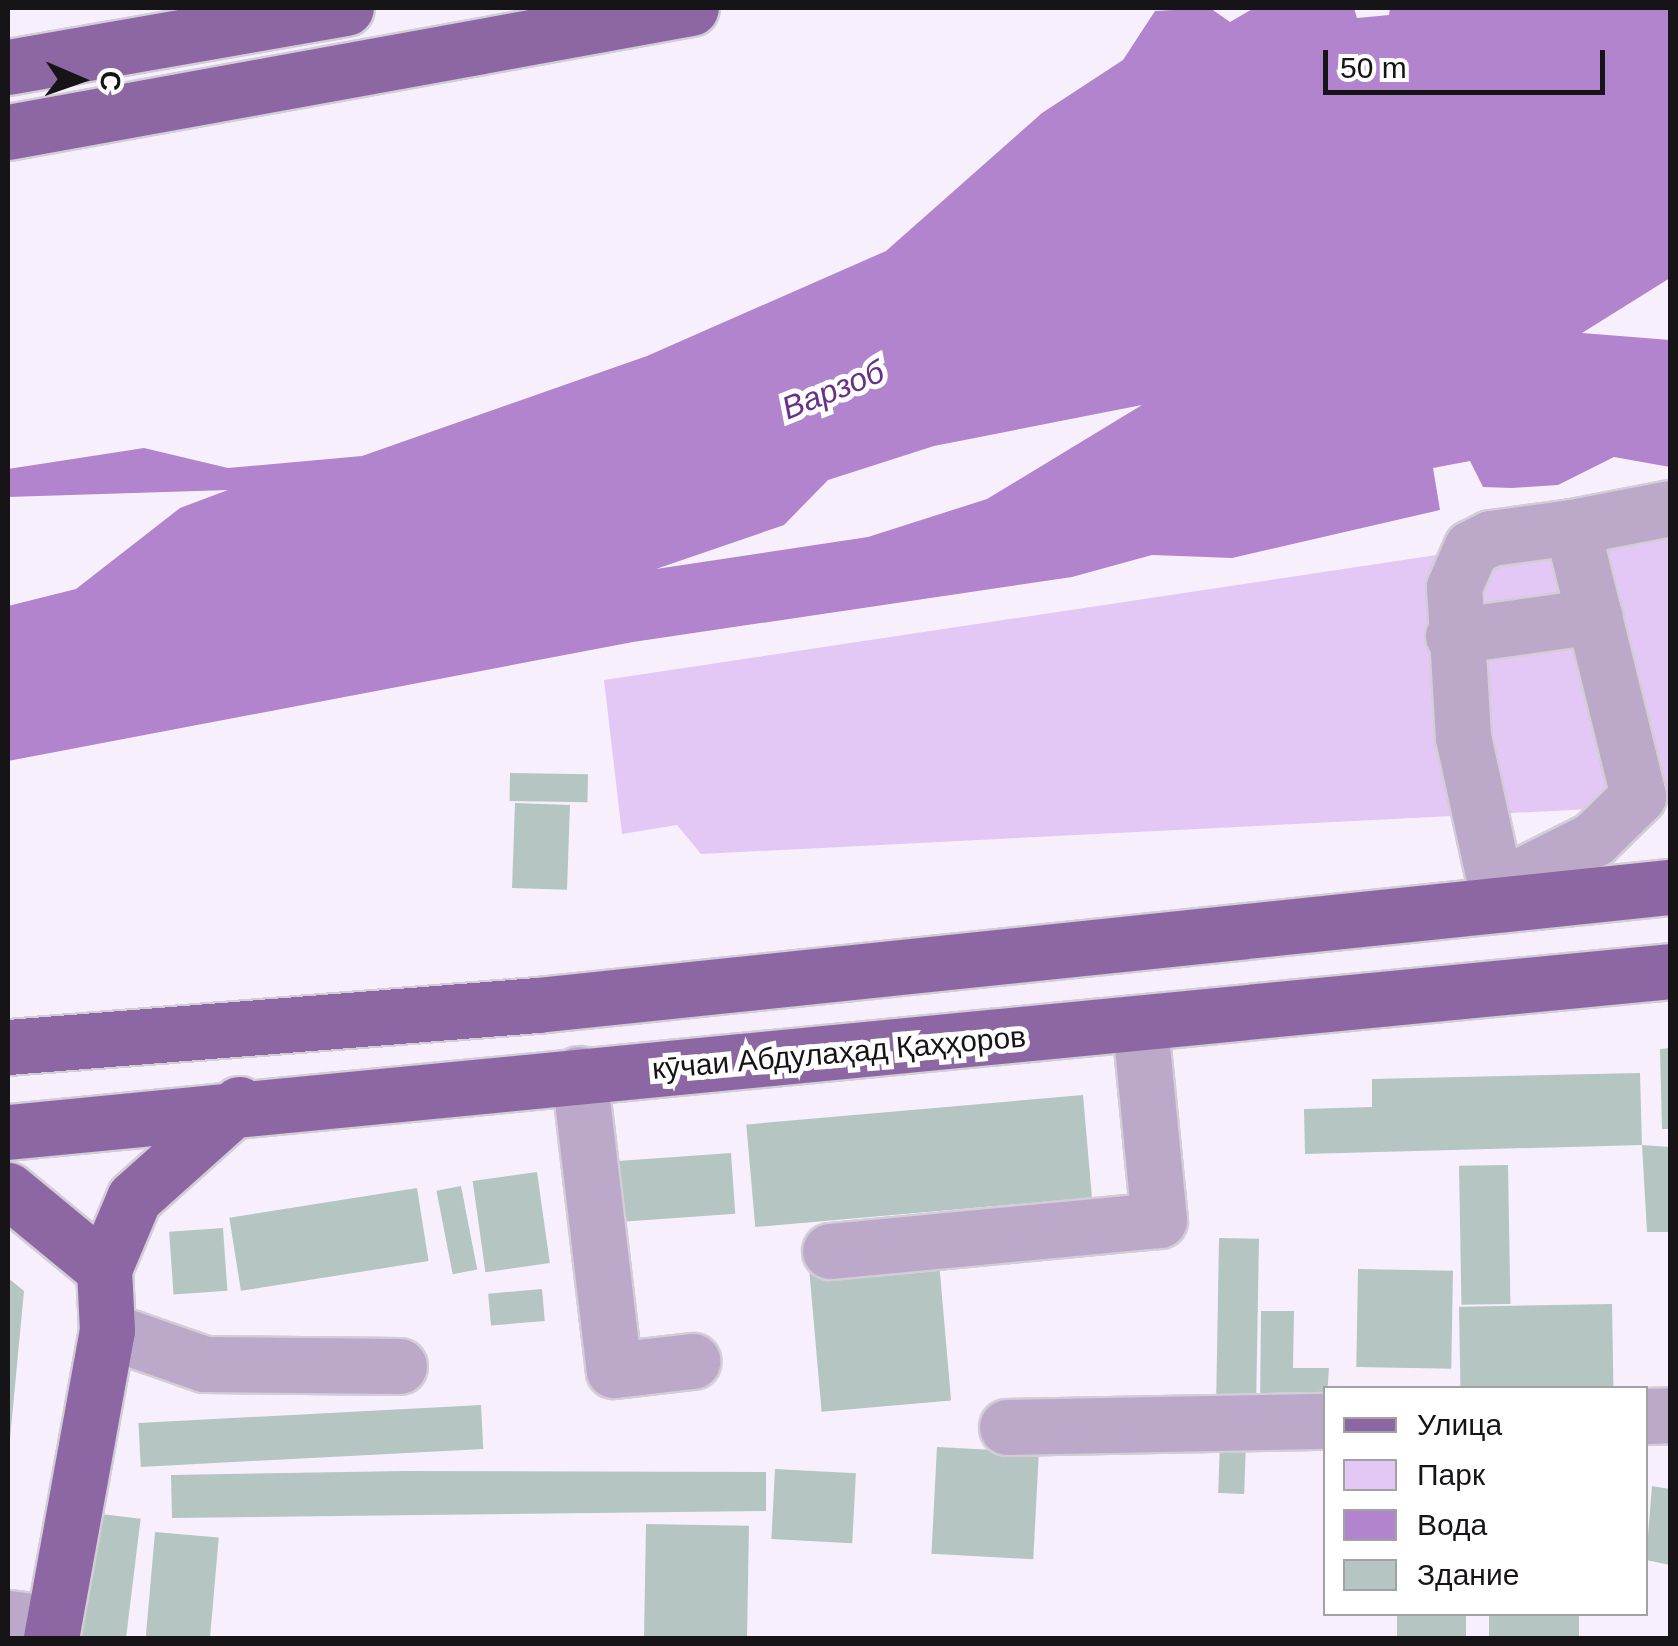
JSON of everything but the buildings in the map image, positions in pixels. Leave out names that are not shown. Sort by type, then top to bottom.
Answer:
[{"type":"main road","points":[[8,67],[346,8]]},
{"type":"main road","points":[[8,132],[691,8]]},
{"type":"main road","points":[[8,1048],[537,1005],[1670,887]]},
{"type":"main road","name":"кӯчаи Абдулаҳад Қаҳҳоров","points":[[8,1132],[239,1104],[1140,1025],[1670,971]]},
{"type":"main road","points":[[37,1627],[107,1330],[104,1269],[134,1198],[239,1104]]},
{"type":"main road","points":[[8,1190],[104,1269]]},
{"type":"street","points":[[1572,527],[1638,796],[1594,839],[1496,888],[1453,636],[1454,587],[1471,548],[1572,527],[1670,508]]},
{"type":"street","points":[[1453,636],[1595,616]]},
{"type":"street","points":[[830,1251],[1158,1220],[1140,1025]]},
{"type":"street","points":[[579,1074],[614,1370],[692,1361]]},
{"type":"street","points":[[107,1330],[204,1364],[399,1366]]},
{"type":"street","points":[[1007,1427],[1323,1421]]},
{"type":"green space","points":[[1670,520],[1670,805],[701,854],[677,825],[622,834],[604,680]]},
{"type":"water","name":"Варзоб","points":[[1210,8],[1230,22],[1254,8],[1354,8],[1357,18],[1389,15],[1390,8],[1670,8],[1670,278],[1582,333],[1670,340],[1670,467],[1614,457],[1558,485],[1512,488],[1483,487],[1470,461],[1433,468],[1440,510],[1232,558],[1152,555],[1072,577],[633,642],[8,761],[8,606],[76,589],[180,508],[228,490],[8,497],[8,469],[144,448],[228,468],[362,456],[647,356],[886,251],[1042,113],[1123,60],[1155,11]],"holes":[[[1142,405],[987,499],[868,537],[656,569],[784,525],[828,480],[934,446]]]}]
